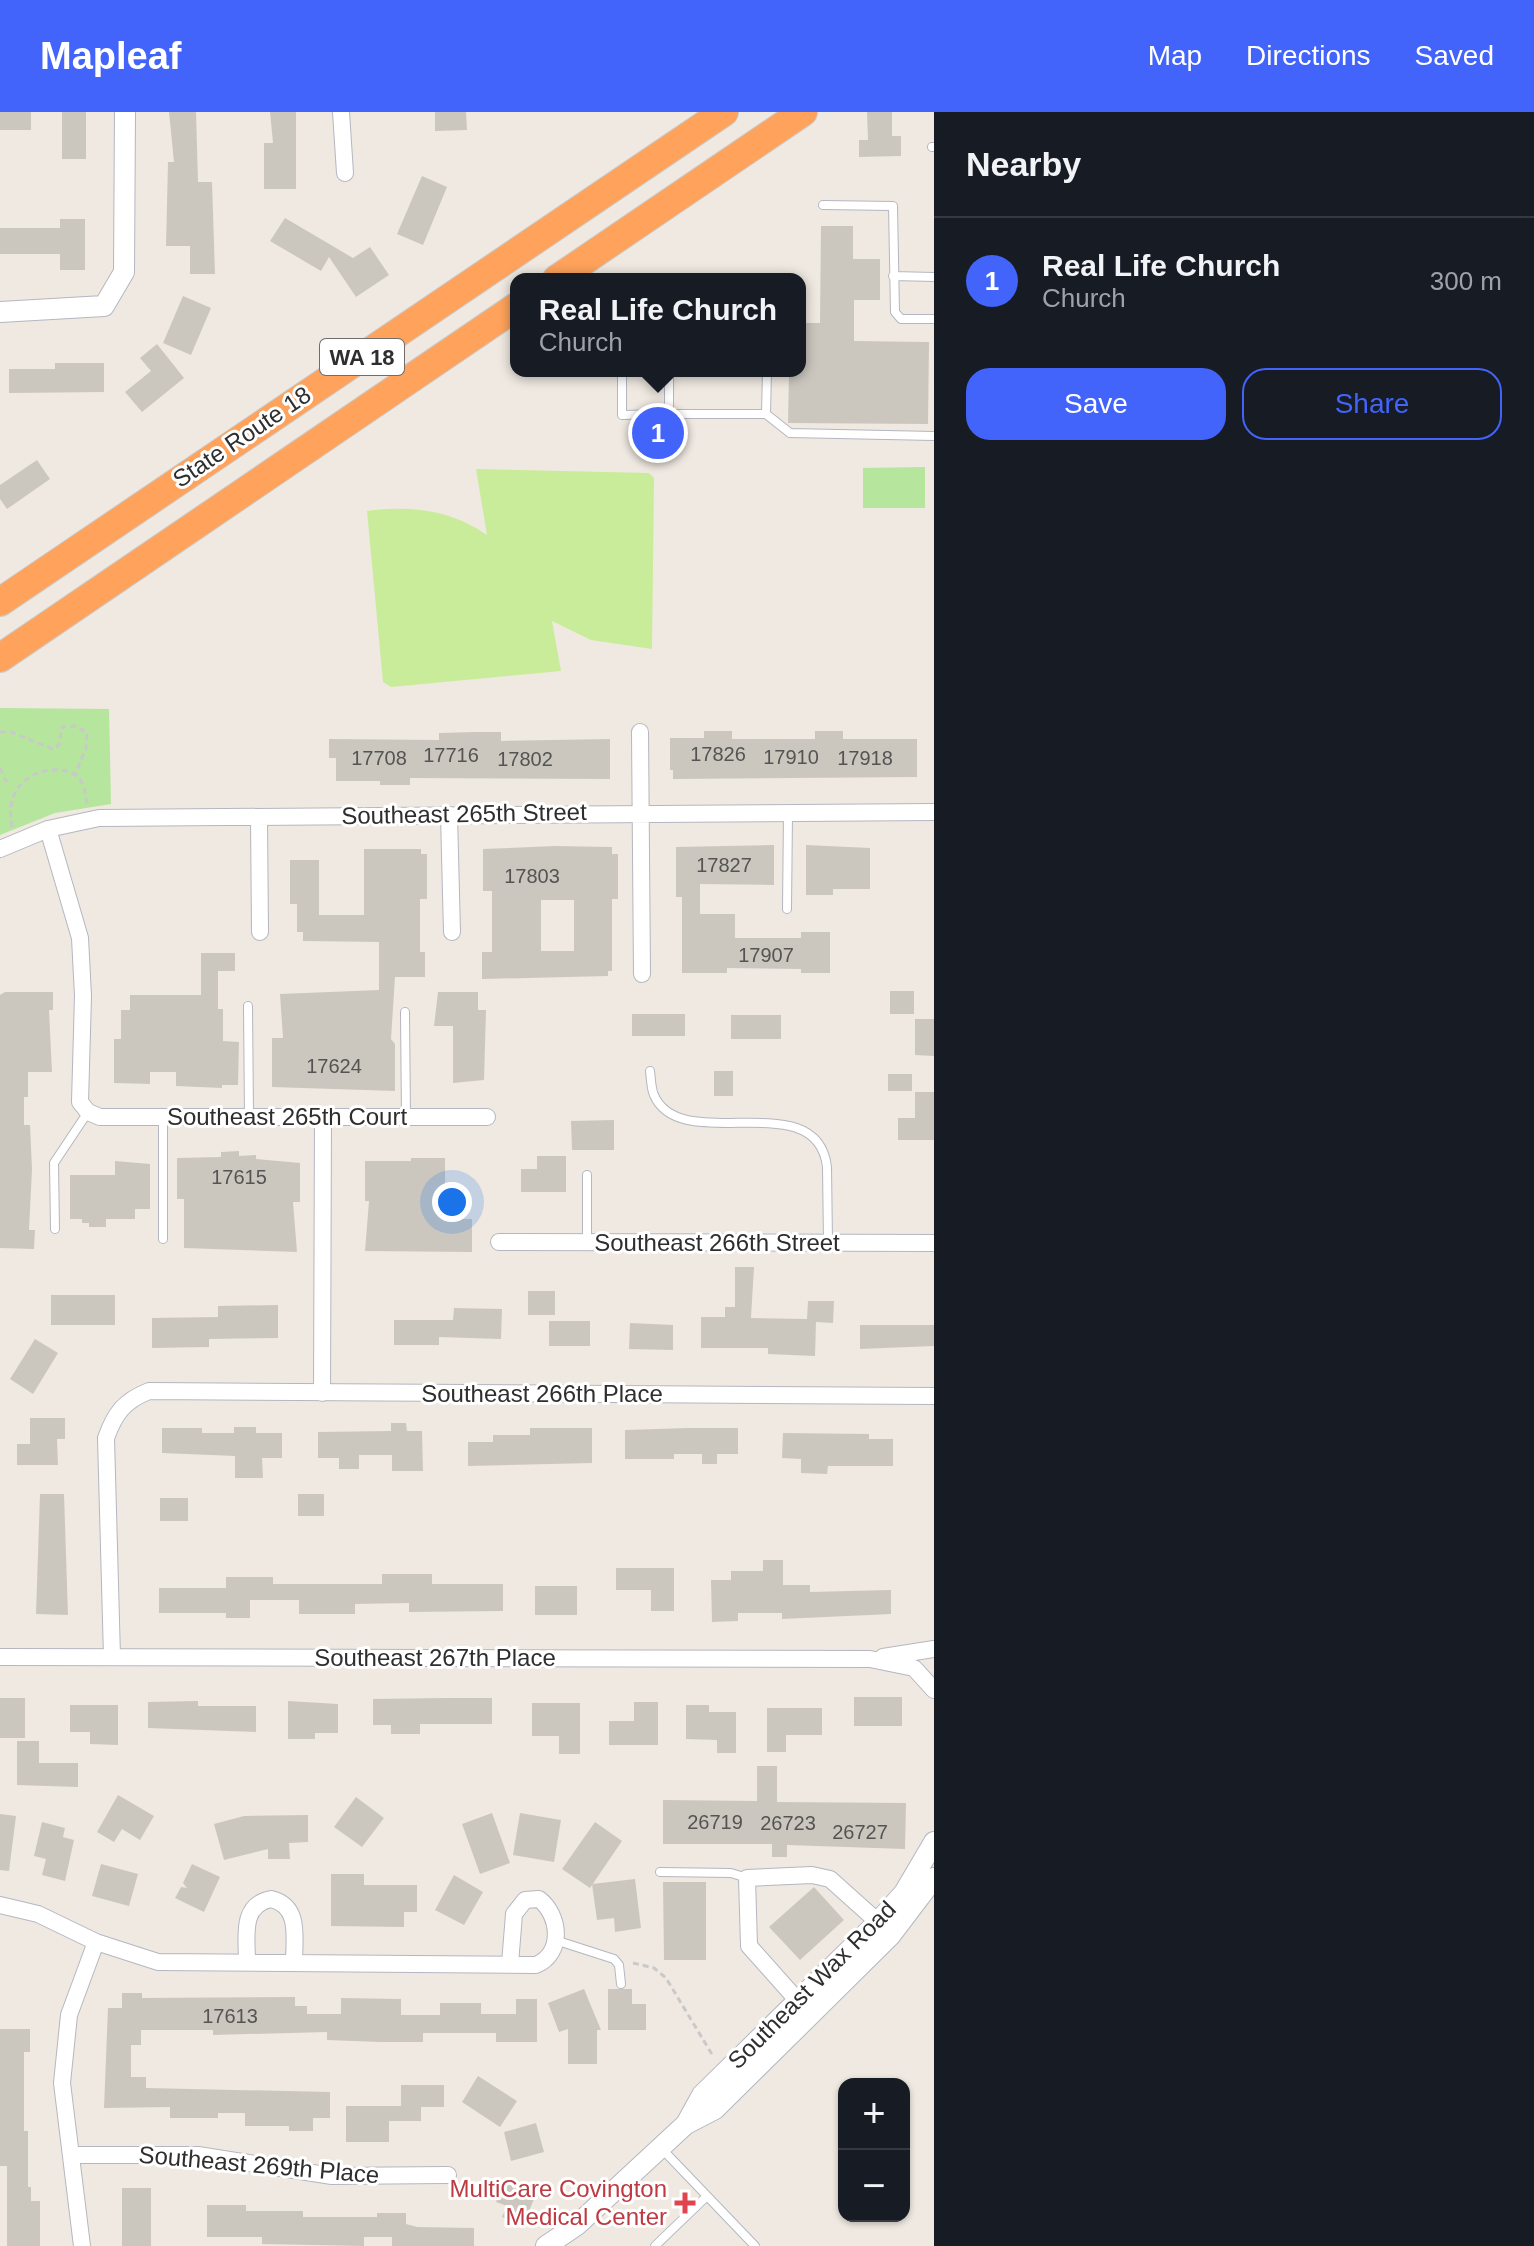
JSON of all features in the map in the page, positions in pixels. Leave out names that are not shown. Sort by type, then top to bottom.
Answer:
[{"type":"highway","name":"State Route 18","points":[[0,602],[724,112]]},
{"type":"highway","points":[[566,273],[803,112]]},
{"type":"highway","name":"State Route 18","points":[[0,658],[510,311]]},
{"type":"street","points":[[0,312],[104,306],[124,272],[125,112]]},
{"type":"street","points":[[341,112],[345,173]]},
{"type":"street","points":[[640,732],[642,974]]},
{"type":"street","name":"Southeast 265th Street","points":[[0,849],[48,829],[91,820],[641,812],[934,812]]},
{"type":"street","points":[[449,815],[452,932]]},
{"type":"street","points":[[259,818],[260,932]]},
{"type":"street","points":[[48,829],[80,938],[83,996],[80,1102],[88,1112]]},
{"type":"street","name":"Southeast 265th Court","points":[[88,1112],[100,1117],[487,1117]]},
{"type":"street","points":[[322,1393],[323,1117]]},
{"type":"street","name":"Southeast 266th Street","points":[[499,1242],[934,1243]]},
{"type":"street","name":"Southeast 266th Place","points":[[112,1657],[106,1438],[115,1415],[130,1399],[149,1391],[934,1396]]},
{"type":"street","name":"Southeast 267th Place","points":[[0,1657],[870,1659],[934,1649]]},
{"type":"street","name":"Southeast 267th Place","points":[[870,1659],[914,1668],[934,1690]]},
{"type":"street","name":"Southeast Wax Road","points":[[686,2124],[702,2095],[904,1893],[934,1842]]},
{"type":"street","points":[[798,2001],[749,1946],[747,1878],[812,1875],[830,1879],[878,1922]]},
{"type":"street","name":"Southeast Wax Road","points":[[546,2246],[577,2225],[686,2124],[715,2109],[890,1936],[934,1878]]},
{"type":"street","points":[[247,1962],[249,1913],[254,1905],[271,1899],[287,1906],[292,1913],[294,1963]]},
{"type":"street","points":[[0,1905],[38,1914],[96,1942],[158,1962],[536,1965],[548,1960],[556,1922],[551,1908],[539,1899],[525,1900],[514,1914],[510,1964]]},
{"type":"street","points":[[82,2246],[62,2083],[69,2015],[96,1942]]},
{"type":"street","name":"Southeast 269th Place","points":[[71,2155],[198,2155],[332,2176],[448,2175]]},
{"type":"street","points":[[571,2246],[577,2225]]},
{"type":"lane","points":[[823,205],[893,206],[893,306],[901,319],[934,319]]},
{"type":"lane","points":[[893,276],[934,277]]},
{"type":"lane","points":[[622,377],[622,415],[766,414],[790,433],[934,436]]},
{"type":"lane","points":[[669,377],[669,414]]},
{"type":"lane","points":[[766,414],[767,377]]},
{"type":"lane","points":[[787,909],[788,812]]},
{"type":"lane","points":[[248,1006],[249,1117]]},
{"type":"lane","points":[[405,1012],[406,1117]]},
{"type":"lane","points":[[650,1071],[654,1096],[665,1109],[681,1118],[699,1122],[780,1123],[804,1133],[817,1143],[825,1155],[827,1167],[828,1243]]},
{"type":"lane","points":[[55,1229],[54,1163],[88,1112]]},
{"type":"lane","points":[[163,1117],[163,1239]]},
{"type":"lane","points":[[587,1175],[587,1242]]},
{"type":"lane","points":[[660,1872],[731,1873],[747,1878]]},
{"type":"lane","points":[[554,1940],[614,1959],[619,1965],[621,1984]]},
{"type":"lane","points":[[661,2148],[755,2246]]},
{"type":"lane","points":[[655,2246],[707,2196]]},
{"type":"lane","points":[[739,2246],[747,2238]]},
{"type":"path","points":[[0,732],[11,732],[53,749],[59,745],[62,727],[84,730],[87,733],[86,748],[75,775]]},
{"type":"path","points":[[0,768],[8,784],[4,791]]},
{"type":"path","points":[[18,775],[38,770],[75,775],[82,782],[91,820]]},
{"type":"path","points":[[3,814],[20,839]]},
{"type":"path","points":[[614,1959],[661,1972],[723,2074]]},
{"type":"green space","points":[[925,467],[925,508],[863,508],[863,468]]},
{"type":"green space","points":[[476,469],[649,473],[654,478],[652,649],[591,640],[552,621],[561,671],[391,687],[383,682],[367,511],[430,511],[459,520],[487,535]]},
{"type":"green space","points":[[0,708],[109,709],[111,804],[55,813],[0,835]]},
{"type":"building","points":[[0,112],[31,112],[31,130],[0,130]]},
{"type":"building","points":[[62,112],[86,112],[86,159],[62,159]]},
{"type":"building","points":[[169,112],[196,112],[198,182],[212,182],[215,274],[190,274],[190,246],[166,246],[168,162],[174,162]]},
{"type":"building","points":[[270,112],[296,112],[296,189],[264,189],[264,143],[273,143]]},
{"type":"building","points":[[435,112],[466,112],[467,130],[435,131]]},
{"type":"building","points":[[867,112],[892,112],[892,136],[901,136],[901,156],[859,157],[859,140],[868,140]]},
{"type":"building","points":[[422,176],[447,187],[423,245],[397,234]]},
{"type":"building","points":[[285,218],[353,258],[370,247],[389,275],[356,297],[329,257],[321,271],[270,241]]},
{"type":"building","points":[[60,219],[85,219],[85,270],[60,270],[60,254],[0,254],[0,228],[60,228]]},
{"type":"building","points":[[821,226],[853,226],[853,259],[880,259],[880,300],[854,300],[854,341],[929,342],[928,424],[788,423],[789,377],[806,377],[806,323],[820,323]]},
{"type":"building","points":[[183,296],[211,308],[191,355],[163,343]]},
{"type":"building","points":[[157,344],[184,378],[142,412],[125,392],[151,371],[140,358]]},
{"type":"building","points":[[55,363],[104,363],[104,392],[9,393],[9,369],[55,369]]},
{"type":"building","points":[[37,460],[50,479],[7,509],[0,499],[0,485]]},
{"type":"building","points":[[704,731],[732,731],[732,739],[815,739],[815,731],[843,731],[843,739],[917,739],[917,777],[673,779],[670,738],[704,738]]},
{"type":"building","points":[[501,732],[501,741],[610,739],[610,779],[410,778],[410,785],[380,785],[380,781],[336,781],[336,758],[329,758],[329,739],[439,740],[439,733]]},
{"type":"building","points":[[774,845],[774,885],[700,884],[700,914],[735,914],[735,938],[801,938],[801,932],[830,932],[830,973],[801,973],[801,969],[727,968],[727,973],[682,973],[682,897],[676,897],[676,847]]},
{"type":"building","points":[[806,845],[870,848],[870,889],[833,889],[833,895],[806,895]]},
{"type":"building","points":[[612,847],[612,854],[618,854],[618,899],[612,899],[612,971],[608,971],[608,976],[482,979],[482,952],[492,952],[492,891],[483,891],[483,849]],"holes":[[[541,900],[574,900],[574,951],[541,951]]]},
{"type":"building","points":[[364,849],[421,849],[421,854],[427,854],[427,899],[420,899],[420,952],[425,952],[425,977],[395,977],[391,1039],[395,1044],[395,1091],[272,1087],[272,1038],[283,1038],[280,994],[379,990],[379,942],[303,941],[303,932],[297,932],[297,904],[290,904],[290,860],[319,860],[319,915],[364,915]]},
{"type":"building","points":[[201,953],[235,953],[235,971],[218,971],[218,1009],[223,1009],[223,1041],[239,1042],[238,1085],[222,1085],[222,1088],[176,1086],[176,1072],[150,1072],[150,1084],[114,1083],[114,1039],[121,1039],[121,1010],[130,1010],[130,995],[201,995]]},
{"type":"building","points":[[890,991],[914,991],[914,1014],[890,1014]]},
{"type":"building","points":[[5,992],[53,992],[53,1010],[49,1010],[52,1072],[28,1072],[28,1097],[24,1097],[24,1125],[30,1125],[32,1169],[29,1230],[35,1230],[34,1249],[0,1248],[0,995]]},
{"type":"building","points":[[438,992],[478,992],[478,1010],[486,1010],[484,1080],[453,1083],[453,1026],[434,1026]]},
{"type":"building","points":[[632,1014],[685,1014],[685,1036],[632,1036]]},
{"type":"building","points":[[731,1015],[781,1015],[781,1039],[731,1039]]},
{"type":"building","points":[[915,1019],[934,1019],[934,1056],[915,1055]]},
{"type":"building","points":[[714,1071],[733,1071],[733,1096],[714,1096]]},
{"type":"building","points":[[888,1074],[912,1074],[912,1091],[888,1091]]},
{"type":"building","points":[[915,1092],[934,1092],[934,1140],[898,1140],[898,1118],[915,1118]]},
{"type":"building","points":[[614,1120],[614,1150],[572,1150],[571,1121]]},
{"type":"building","points":[[239,1151],[239,1156],[256,1155],[256,1159],[300,1163],[300,1202],[293,1202],[297,1252],[184,1248],[184,1199],[177,1199],[177,1158],[221,1157],[221,1152]]},
{"type":"building","points":[[537,1156],[566,1156],[566,1192],[521,1192],[521,1169],[537,1169]]},
{"type":"building","points":[[411,1158],[445,1158],[445,1219],[472,1219],[472,1252],[365,1251],[369,1201],[365,1201],[365,1161],[411,1161]]},
{"type":"building","points":[[115,1161],[150,1164],[150,1209],[135,1209],[135,1219],[106,1219],[106,1227],[89,1227],[89,1223],[82,1223],[82,1219],[70,1219],[70,1175],[115,1175]]},
{"type":"building","points":[[735,1267],[754,1267],[751,1318],[807,1319],[808,1301],[834,1301],[833,1323],[816,1322],[815,1356],[768,1354],[768,1348],[701,1348],[701,1317],[725,1317],[725,1307],[735,1307]]},
{"type":"building","points":[[528,1291],[555,1291],[555,1315],[528,1315]]},
{"type":"building","points":[[51,1295],[115,1295],[115,1325],[51,1325]]},
{"type":"building","points":[[278,1305],[278,1338],[209,1339],[209,1347],[152,1348],[152,1318],[218,1317],[218,1306]]},
{"type":"building","points":[[454,1308],[502,1309],[501,1339],[439,1337],[439,1345],[394,1345],[394,1320],[453,1320]]},
{"type":"building","points":[[549,1321],[590,1321],[590,1346],[549,1346]]},
{"type":"building","points":[[630,1323],[673,1325],[673,1350],[629,1349]]},
{"type":"building","points":[[860,1325],[934,1325],[934,1346],[860,1349]]},
{"type":"building","points":[[35,1339],[58,1353],[33,1394],[10,1379]]},
{"type":"building","points":[[30,1418],[65,1418],[65,1439],[57,1439],[58,1465],[17,1465],[17,1444],[30,1444]]},
{"type":"building","points":[[391,1423],[406,1423],[407,1431],[422,1431],[423,1471],[392,1471],[392,1455],[359,1455],[359,1469],[339,1469],[339,1458],[318,1458],[318,1432],[391,1431]]},
{"type":"building","points":[[234,1427],[256,1427],[256,1433],[282,1433],[282,1458],[262,1458],[263,1478],[235,1478],[235,1456],[162,1453],[162,1428],[202,1428],[202,1433],[234,1433]]},
{"type":"building","points":[[530,1428],[592,1428],[592,1463],[468,1466],[468,1442],[493,1442],[493,1435],[530,1435]]},
{"type":"building","points":[[738,1428],[738,1454],[717,1454],[717,1464],[702,1464],[702,1454],[674,1454],[674,1459],[625,1459],[625,1430]]},
{"type":"building","points":[[783,1433],[869,1434],[869,1439],[893,1439],[893,1466],[828,1466],[827,1474],[801,1473],[801,1459],[782,1458]]},
{"type":"building","points":[[40,1494],[64,1494],[68,1615],[36,1614]]},
{"type":"building","points":[[298,1494],[324,1494],[324,1516],[298,1516]]},
{"type":"building","points":[[160,1498],[188,1498],[188,1521],[160,1521]]},
{"type":"building","points":[[763,1560],[783,1560],[783,1585],[810,1585],[810,1592],[891,1590],[891,1614],[782,1619],[782,1613],[738,1613],[738,1621],[712,1622],[711,1580],[731,1580],[731,1571],[763,1571]]},
{"type":"building","points":[[616,1568],[674,1568],[674,1611],[651,1611],[651,1590],[616,1590]]},
{"type":"building","points":[[382,1574],[432,1574],[432,1584],[503,1584],[503,1611],[409,1612],[409,1603],[355,1604],[355,1614],[299,1614],[299,1600],[250,1600],[250,1618],[226,1618],[226,1613],[159,1613],[159,1588],[226,1588],[226,1577],[273,1577],[273,1584],[382,1584]]},
{"type":"building","points":[[535,1586],[577,1586],[577,1615],[535,1615]]},
{"type":"building","points":[[854,1697],[902,1697],[902,1726],[854,1726]]},
{"type":"building","points":[[0,1698],[25,1698],[25,1738],[0,1738]]},
{"type":"building","points":[[492,1698],[492,1724],[420,1724],[420,1734],[391,1734],[391,1725],[373,1725],[373,1699]]},
{"type":"building","points":[[198,1701],[198,1706],[256,1706],[256,1732],[148,1728],[148,1702]]},
{"type":"building","points":[[288,1701],[338,1704],[338,1733],[315,1733],[315,1739],[288,1739]]},
{"type":"building","points":[[634,1702],[658,1702],[658,1745],[609,1745],[609,1721],[634,1721]]},
{"type":"building","points":[[532,1703],[580,1703],[580,1754],[559,1754],[559,1736],[532,1736]]},
{"type":"building","points":[[70,1705],[118,1705],[118,1745],[90,1744],[90,1732],[70,1732]]},
{"type":"building","points":[[686,1705],[709,1705],[709,1712],[736,1712],[736,1753],[717,1753],[717,1740],[686,1739]]},
{"type":"building","points":[[767,1708],[822,1708],[822,1735],[786,1735],[786,1752],[767,1752]]},
{"type":"building","points":[[17,1741],[39,1741],[39,1763],[78,1763],[78,1787],[17,1785]]},
{"type":"building","points":[[757,1766],[777,1766],[777,1802],[906,1803],[905,1849],[787,1845],[787,1857],[772,1857],[772,1844],[663,1844],[663,1800],[757,1801]]},
{"type":"building","points":[[118,1795],[154,1816],[140,1840],[122,1829],[114,1842],[97,1832]]},
{"type":"building","points":[[356,1797],[384,1818],[362,1847],[334,1827]]},
{"type":"building","points":[[492,1813],[510,1863],[480,1874],[462,1824]]},
{"type":"building","points":[[520,1813],[561,1820],[554,1862],[513,1855]]},
{"type":"building","points":[[0,1814],[16,1816],[9,1871],[0,1870]]},
{"type":"building","points":[[308,1815],[308,1842],[289,1843],[290,1859],[268,1859],[268,1849],[224,1860],[214,1824],[244,1816]]},
{"type":"building","points":[[42,1822],[65,1828],[63,1837],[74,1840],[65,1881],[42,1875],[46,1859],[34,1856]]},
{"type":"building","points":[[595,1822],[622,1841],[590,1888],[562,1869]]},
{"type":"building","points":[[101,1864],[138,1874],[129,1906],[92,1896]]},
{"type":"building","points":[[192,1864],[220,1877],[204,1912],[175,1898],[181,1887],[187,1888],[183,1883]]},
{"type":"building","points":[[331,1874],[364,1874],[364,1885],[417,1885],[417,1912],[404,1912],[404,1927],[331,1926]]},
{"type":"building","points":[[454,1875],[483,1892],[464,1925],[435,1910]]},
{"type":"building","points":[[635,1879],[641,1928],[615,1932],[614,1918],[597,1920],[592,1884]]},
{"type":"building","points":[[663,1882],[706,1882],[706,1960],[664,1960]]},
{"type":"building","points":[[814,1887],[844,1920],[800,1960],[769,1927]]},
{"type":"building","points":[[584,1989],[601,2030],[597,2030],[597,2064],[568,2064],[568,2029],[559,2032],[548,2003]]},
{"type":"building","points":[[608,1989],[632,1989],[632,2004],[646,2004],[646,2030],[608,2030]]},
{"type":"building","points":[[122,1993],[142,1993],[142,1998],[295,1997],[295,2006],[307,2006],[307,2014],[341,2014],[341,1998],[401,1999],[401,2015],[440,2015],[440,2003],[481,2003],[481,2014],[516,2014],[516,1999],[537,1999],[537,2042],[496,2042],[496,2033],[423,2033],[423,2042],[380,2042],[327,2040],[327,2032],[213,2035],[213,2030],[141,2030],[141,2045],[131,2045],[131,2077],[146,2077],[146,2088],[330,2092],[330,2118],[313,2118],[313,2131],[289,2131],[289,2126],[245,2126],[245,2113],[218,2113],[218,2118],[170,2118],[170,2107],[104,2108],[108,2008],[122,2008]]},
{"type":"building","points":[[0,2029],[30,2029],[30,2052],[24,2052],[24,2131],[28,2131],[31,2201],[40,2201],[40,2246],[7,2246],[7,2166],[0,2166]]},
{"type":"building","points":[[478,2076],[517,2101],[500,2127],[462,2102]]},
{"type":"building","points":[[401,2085],[444,2085],[444,2107],[421,2107],[421,2121],[389,2121],[389,2142],[346,2142],[346,2106],[401,2106]]},
{"type":"building","points":[[536,2123],[544,2152],[511,2161],[504,2132]]},
{"type":"building","points":[[505,2181],[536,2194],[523,2226],[502,2217],[507,2206],[496,2202]]},
{"type":"building","points":[[122,2188],[151,2188],[151,2246],[122,2246]]},
{"type":"building","points":[[207,2205],[246,2205],[246,2211],[303,2211],[303,2217],[377,2217],[377,2213],[406,2213],[406,2224],[417,2227],[474,2228],[474,2246],[392,2246],[392,2237],[364,2237],[364,2246],[262,2244],[262,2237],[207,2237]]},
{"type":"place","name":"Real Life Church","points":[[658,433]]},
{"type":"place","name":"MultiCare Covington Medical Center","points":[[685,2203]]}]
